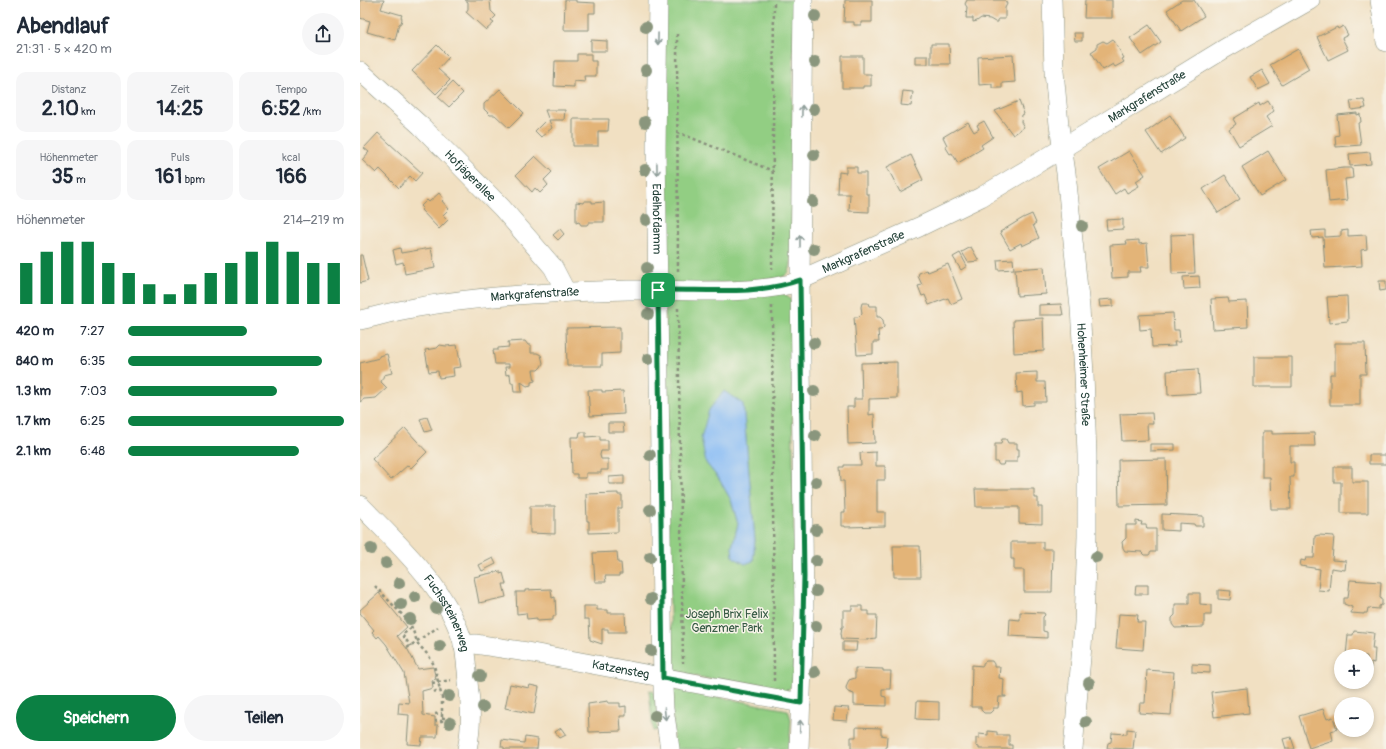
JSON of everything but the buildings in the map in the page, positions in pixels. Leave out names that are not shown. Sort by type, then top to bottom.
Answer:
[{"type":"street","name":"Edelhofdamm","points":[[658,0],[656,147],[663,678],[664,709],[670,749]]},
{"type":"street","points":[[799,749],[804,640],[800,280],[803,0]]},
{"type":"street","name":"Hohenheimer Straße","points":[[1052,0],[1054,71],[1080,308],[1087,455],[1087,536],[1084,623],[1073,749]]},
{"type":"street","name":"Markgrafenstraße","points":[[360,320],[420,307],[496,297],[566,292],[772,288],[800,280],[919,227],[981,197],[1224,49],[1310,0]]},
{"type":"street","points":[[1380,0],[1386,42]]},
{"type":"street","name":"Hofjägerallee","points":[[360,71],[421,126],[502,208],[553,267],[566,292]]},
{"type":"street","name":"Fuchssteinerweg","points":[[360,505],[431,582],[447,607],[459,631],[463,646],[471,702],[467,749]]},
{"type":"street","name":"Katzensteg","points":[[463,646],[475,644],[483,645],[801,703]]},
{"type":"path","points":[[772,276],[774,0]]},
{"type":"path","points":[[677,31],[678,280]]},
{"type":"path","points":[[677,132],[773,170]]},
{"type":"path","points":[[772,298],[774,683]]},
{"type":"path","points":[[678,302],[683,667]]},
{"type":"path","points":[[375,586],[410,623],[418,644],[429,656],[434,665],[442,698],[442,721],[435,721]]},
{"type":"path","points":[[411,628],[402,635],[411,646]]},
{"type":"path","points":[[407,648],[437,628]]},
{"type":"path","points":[[432,683],[453,679]]},
{"type":"path","points":[[434,692],[440,689]]},
{"type":"path","points":[[435,714],[442,713]]},
{"type":"path","points":[[442,718],[456,718]]},
{"type":"green space","points":[[661,0],[794,0],[791,264],[786,275],[779,278],[751,282],[673,284],[664,279]]},
{"type":"green space","name":"Joseph Brix Felix Genzmer Park","points":[[782,293],[791,300],[795,616],[793,681],[792,686],[785,692],[681,674],[671,669],[665,301],[669,298]],"holes":[[[743,404],[755,540],[753,561],[732,547],[738,524],[731,500],[719,479],[706,463]]]},
{"type":"green space","points":[[671,688],[788,710],[791,719],[789,749],[747,749],[742,746],[735,749],[674,749]]},
{"type":"green space","points":[[649,690],[653,691],[659,719],[656,722],[657,730],[653,731]]},
{"type":"water","points":[[724,391],[743,404],[755,540],[753,561],[745,564],[733,557],[732,547],[738,524],[731,500],[719,479],[706,463],[701,438],[709,410]]},
{"type":"route","points":[[800,280],[804,577],[804,634],[801,703],[663,678],[658,290],[728,290],[772,288],[791,284],[800,280]]}]
